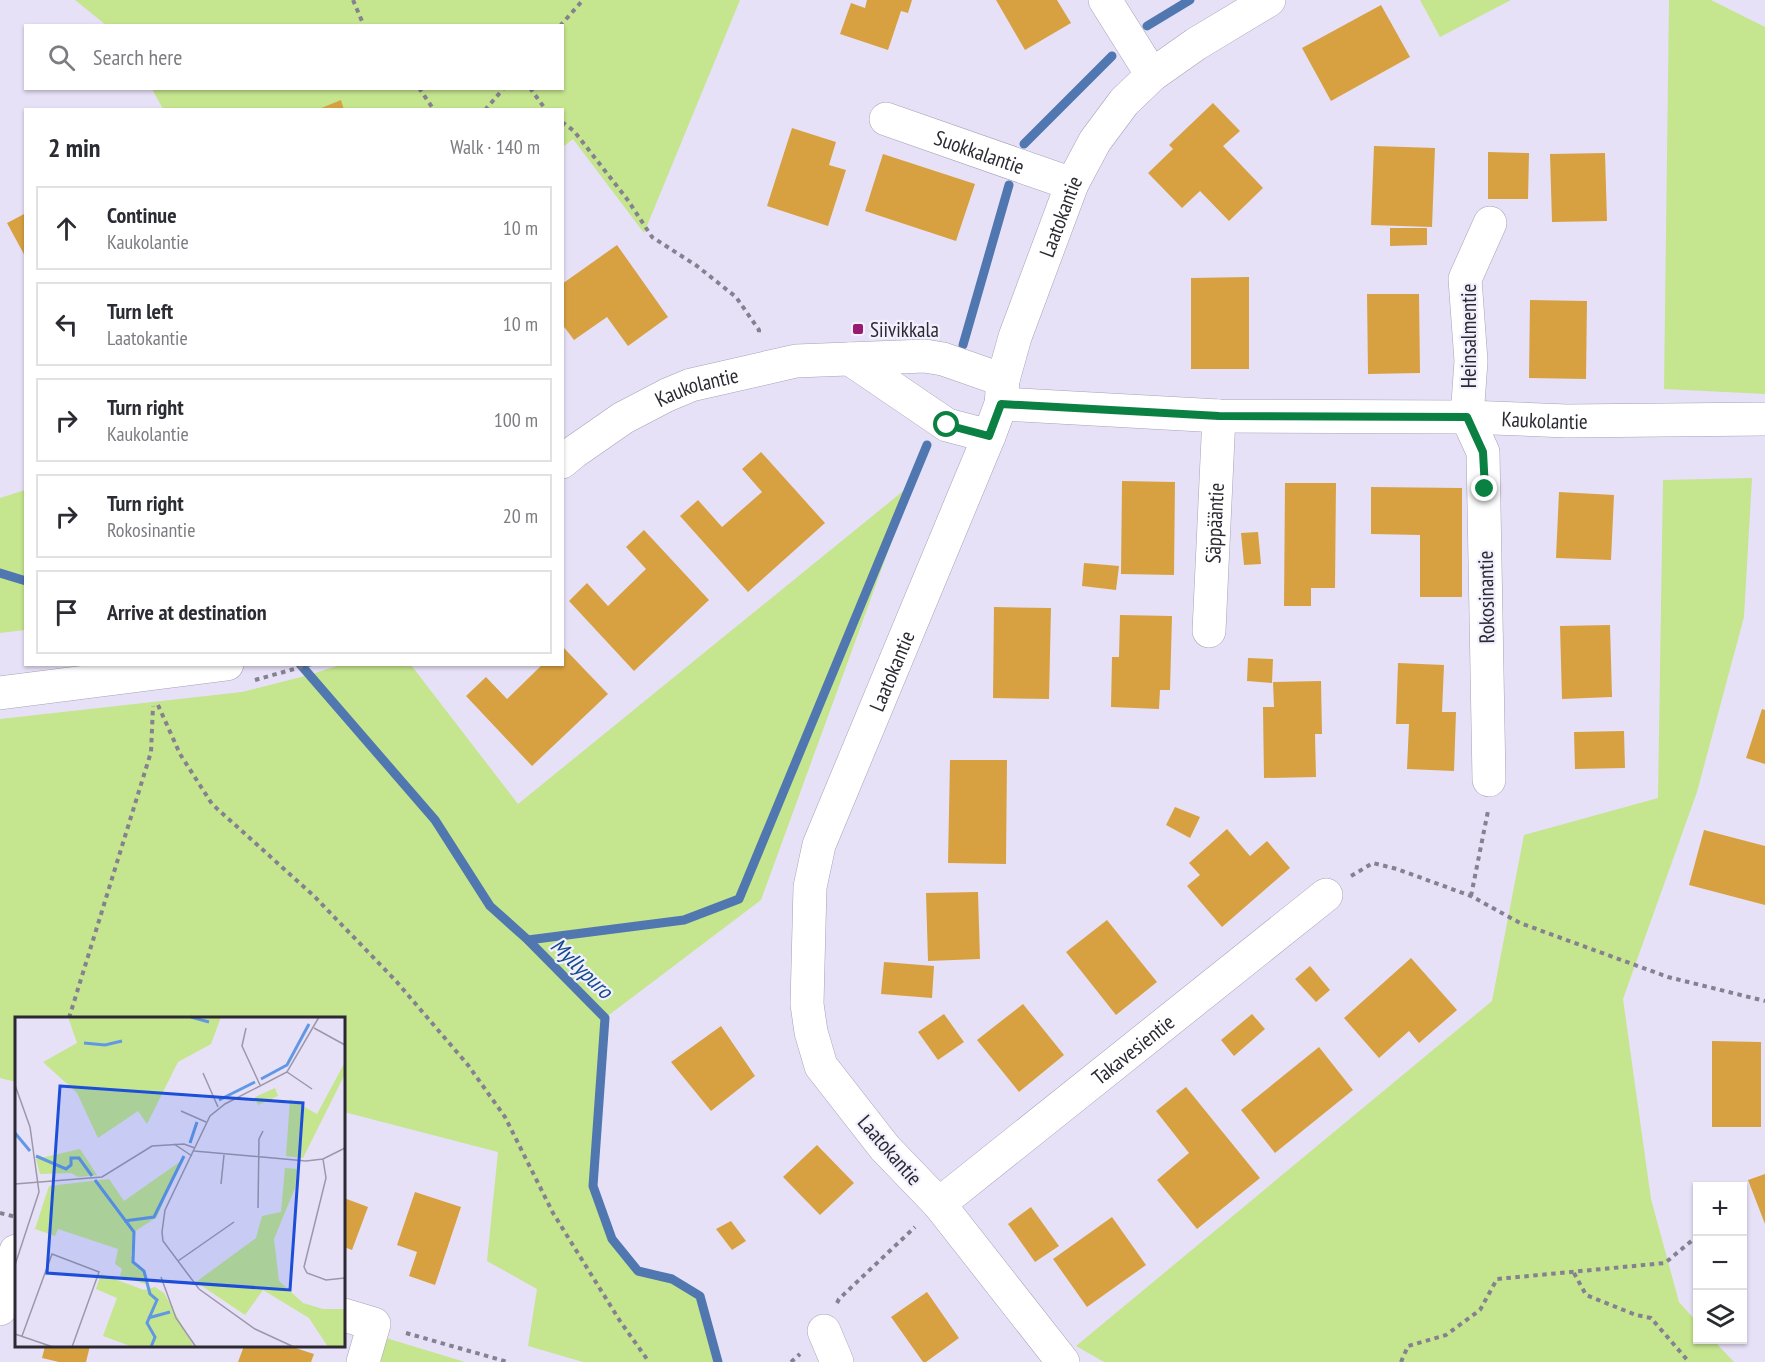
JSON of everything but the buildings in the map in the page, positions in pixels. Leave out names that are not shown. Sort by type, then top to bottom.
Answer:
[{"type":"street","points":[[1105,0],[1152,75]]},
{"type":"street","name":"Laatokantie","points":[[1063,1362],[939,1204],[885,1148],[821,1066],[811,1032],[807,1004],[810,887],[819,845],[989,436],[1015,337],[1072,184],[1095,141],[1112,117],[1152,75],[1196,44],[1269,0]]},
{"type":"street","name":"Suokkalantie","points":[[886,119],[1072,184]]},
{"type":"street","name":"Heinsalmentie","points":[[1467,417],[1471,361],[1465,279],[1490,223]]},
{"type":"street","name":"Kaukolantie","points":[[564,460],[623,418],[691,385],[796,362],[925,356],[943,359],[1002,392],[1219,416],[1467,417],[1567,421],[1765,419]]},
{"type":"street","points":[[850,359],[947,425],[989,436]]},
{"type":"street","name":"Säppääntie","points":[[1209,631],[1219,416]]},
{"type":"street","name":"Rokosinantie","points":[[1467,417],[1483,452],[1490,780]]},
{"type":"street","points":[[0,693],[236,674]]},
{"type":"street","name":"Takavesientie","points":[[939,1204],[1326,895]]},
{"type":"street","points":[[0,1309],[15,1255]]},
{"type":"street","points":[[358,1319],[363,1362]]},
{"type":"street","points":[[824,1331],[837,1362]]},
{"type":"path","points":[[352,0],[363,24]]},
{"type":"path","points":[[562,24],[583,0]]},
{"type":"path","points":[[420,90],[433,108]]},
{"type":"path","points":[[487,108],[502,90]]},
{"type":"path","points":[[531,90],[545,108]]},
{"type":"path","points":[[564,124],[574,131],[627,199],[652,237],[697,266],[736,297],[759,330],[761,370]]},
{"type":"path","points":[[236,674],[297,666]]},
{"type":"path","points":[[69,1017],[151,752],[154,697],[180,754],[212,804],[314,896],[396,981],[468,1065],[506,1117],[554,1213],[620,1321],[649,1362]]},
{"type":"path","points":[[1471,896],[1487,819],[1490,780]]},
{"type":"path","points":[[1326,895],[1373,863],[1397,869],[1471,896],[1520,923],[1668,977],[1765,1001]]},
{"type":"path","points":[[791,1362],[824,1331],[839,1299],[939,1204]]},
{"type":"path","points":[[0,1213],[15,1217]]},
{"type":"path","points":[[1401,1362],[1408,1346],[1446,1335],[1480,1310],[1497,1279],[1665,1263],[1693,1240]]},
{"type":"path","points":[[1574,1273],[1586,1295],[1636,1315],[1651,1318],[1689,1362]]},
{"type":"path","points":[[358,1319],[508,1362]]},
{"type":"green space","points":[[75,0],[740,0],[644,233],[573,139],[564,146],[564,108],[162,108],[153,90],[564,90],[564,24],[105,24]]},
{"type":"green space","points":[[1420,0],[1511,0],[1440,37]]},
{"type":"green space","points":[[1669,0],[1711,0],[1765,27],[1765,394],[1664,389]]},
{"type":"green space","points":[[1752,478],[1744,617],[1697,792],[1623,999],[1651,1199],[1679,1302],[1693,1318],[1693,1344],[1717,1344],[1734,1362],[1104,1362],[1076,1346],[1492,1001],[1524,835],[1658,798],[1663,480]]},
{"type":"green space","points":[[913,483],[761,900],[605,1018],[593,1186],[612,1239],[638,1271],[672,1279],[700,1296],[718,1362],[583,1362],[528,1346],[537,1289],[487,1261],[498,1152],[345,1112],[345,1017],[15,1017],[15,1082],[0,1078],[0,719],[242,692],[337,666],[412,666],[518,804]]},
{"type":"green space","points":[[24,490],[24,630],[0,633],[0,498]]},
{"type":"green space","points":[[386,1338],[465,1362],[380,1362]]},
{"type":"waterway","points":[[1147,26],[1190,0]]},
{"type":"waterway","points":[[1024,144],[1112,56]]},
{"type":"waterway","points":[[963,345],[1009,185]]},
{"type":"waterway","points":[[528,940],[684,920],[739,899],[927,445]]},
{"type":"waterway","name":"Myllypuro","points":[[0,573],[24,580]]},
{"type":"waterway","name":"Myllypuro","points":[[302,666],[435,820],[490,906],[528,940],[605,1018],[593,1186],[612,1239],[638,1271],[672,1279],[700,1296],[718,1362]]},
{"type":"place","name":"Siivikkala","points":[[858,329]]},
{"type":"route","points":[[947,425],[989,436],[1001,404],[1219,416],[1467,417],[1483,452],[1485,489]]}]
